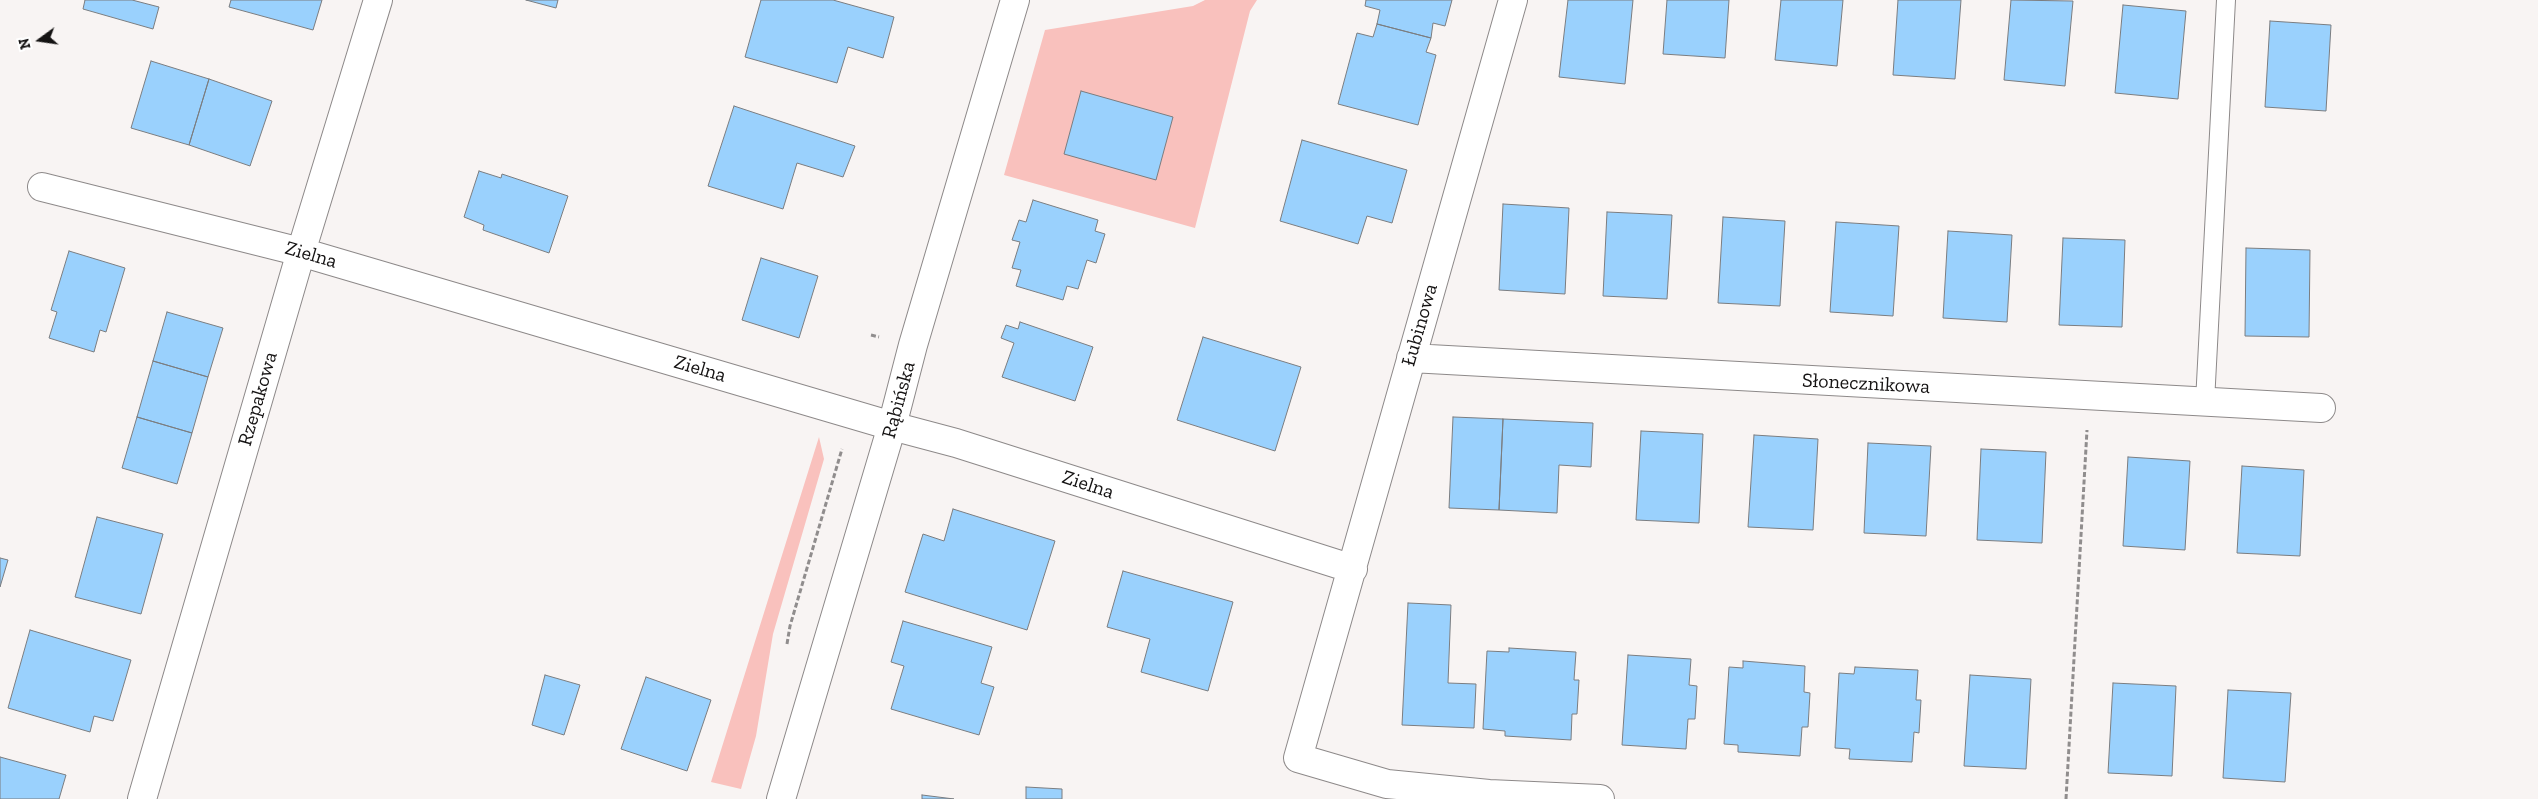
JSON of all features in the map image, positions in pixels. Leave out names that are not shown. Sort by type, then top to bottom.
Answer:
[{"type":"street","name":"Rzepakowa","points":[[142,799],[301,252],[378,0]]},
{"type":"street","name":"Rąbińska","points":[[780,799],[892,426],[913,346],[1015,0]]},
{"type":"street","name":"Łubinowa","points":[[1513,0],[1298,758],[1386,784],[1489,794],[1600,799]]},
{"type":"street","name":"Zielna","points":[[42,187],[301,252],[892,426],[956,443],[1353,568]]},
{"type":"street","name":"Słonecznikowa","points":[[1411,358],[2321,408]]},
{"type":"lane","points":[[2205,402],[2226,0]]},
{"type":"path","points":[[2066,799],[2089,396]]},
{"type":"shaded area","points":[[1205,0],[1257,0],[1250,11],[1195,228],[1004,175],[1045,30],[1193,6]]},
{"type":"shaded area","points":[[819,437],[824,459],[773,634],[756,736],[741,789],[711,782]]},
{"type":"building","points":[[85,0],[132,0],[159,7],[153,29],[83,9]]},
{"type":"building","points":[[231,0],[322,0],[313,30],[229,7]]},
{"type":"building","points":[[526,0],[558,0],[556,8]]},
{"type":"building","points":[[761,0],[833,0],[894,17],[883,58],[848,47],[837,83],[745,57]]},
{"type":"building","points":[[1366,0],[1452,0],[1445,26],[1433,23],[1431,38],[1377,24],[1380,10],[1365,6]]},
{"type":"building","points":[[1568,0],[1633,0],[1625,84],[1559,77]]},
{"type":"building","points":[[1667,0],[1729,0],[1725,58],[1663,54]]},
{"type":"building","points":[[1781,0],[1843,0],[1837,66],[1775,60]]},
{"type":"building","points":[[1898,0],[1961,0],[1955,79],[1893,75]]},
{"type":"building","points":[[2011,0],[2073,1],[2065,86],[2004,80]]},
{"type":"building","points":[[2123,5],[2186,11],[2178,99],[2115,93]]},
{"type":"building","points":[[2270,21],[2331,25],[2326,111],[2265,107]]},
{"type":"building","points":[[1377,24],[1431,38],[1426,52],[1436,55],[1418,125],[1338,104],[1357,33],[1373,37]]},
{"type":"building","points":[[151,61],[209,79],[189,145],[131,128]]},
{"type":"building","points":[[209,79],[272,101],[250,166],[189,145]]},
{"type":"building","points":[[1081,91],[1173,117],[1156,180],[1064,154]]},
{"type":"building","points":[[734,106],[855,146],[843,177],[797,163],[783,209],[708,186]]},
{"type":"building","points":[[1302,140],[1407,170],[1392,223],[1367,216],[1358,244],[1280,221]]},
{"type":"building","points":[[479,171],[501,178],[502,174],[568,196],[549,253],[483,230],[484,225],[464,217]]},
{"type":"building","points":[[1033,200],[1098,220],[1095,231],[1105,234],[1096,263],[1087,260],[1078,289],[1067,286],[1063,300],[1016,286],[1021,270],[1012,268],[1020,242],[1012,240],[1019,220],[1026,222]]},
{"type":"building","points":[[1503,204],[1569,208],[1565,294],[1499,290]]},
{"type":"building","points":[[1607,212],[1672,215],[1667,299],[1603,296]]},
{"type":"building","points":[[1723,217],[1785,221],[1780,306],[1718,303]]},
{"type":"building","points":[[1836,222],[1899,226],[1893,316],[1830,312]]},
{"type":"building","points":[[1948,231],[2012,235],[2007,322],[1943,318]]},
{"type":"building","points":[[2063,238],[2125,240],[2122,327],[2059,325]]},
{"type":"building","points":[[2246,248],[2310,250],[2309,337],[2245,336]]},
{"type":"building","points":[[69,251],[125,268],[106,332],[100,330],[94,352],[49,338],[57,312],[51,310]]},
{"type":"building","points":[[761,258],[818,276],[799,338],[742,320]]},
{"type":"building","points":[[167,312],[223,328],[208,377],[153,361]]},
{"type":"building","points":[[1020,322],[1093,347],[1075,401],[1002,377],[1014,343],[1001,338],[1006,325],[1018,329]]},
{"type":"building","points":[[1203,337],[1301,367],[1275,451],[1177,420]]},
{"type":"building","points":[[153,361],[208,377],[192,433],[137,417]]},
{"type":"building","points":[[137,417],[192,433],[177,484],[122,468]]},
{"type":"building","points":[[1453,417],[1503,419],[1499,510],[1449,508]]},
{"type":"building","points":[[1503,419],[1593,423],[1591,467],[1559,465],[1557,513],[1499,510]]},
{"type":"building","points":[[1641,431],[1703,434],[1699,523],[1636,520]]},
{"type":"building","points":[[1754,435],[1818,439],[1813,530],[1748,527]]},
{"type":"building","points":[[1868,443],[1931,446],[1926,536],[1864,533]]},
{"type":"building","points":[[1981,449],[2046,452],[2042,543],[1977,540]]},
{"type":"building","points":[[2128,457],[2190,461],[2185,550],[2123,546]]},
{"type":"building","points":[[2242,466],[2304,470],[2300,556],[2237,553]]},
{"type":"building","points":[[953,509],[1055,541],[1027,630],[905,592],[923,534],[944,541]]},
{"type":"building","points":[[97,517],[163,534],[141,614],[75,597]]},
{"type":"building","points":[[0,558],[8,560],[0,587]]},
{"type":"building","points":[[1123,571],[1233,602],[1208,691],[1141,672],[1150,639],[1107,627]]},
{"type":"building","points":[[1408,603],[1451,605],[1448,683],[1476,684],[1474,728],[1402,725]]},
{"type":"building","points":[[903,621],[992,647],[981,683],[994,687],[979,735],[891,709],[904,666],[891,662]]},
{"type":"building","points":[[30,630],[131,660],[113,721],[94,716],[90,732],[8,708]]},
{"type":"building","points":[[1509,648],[1576,652],[1574,680],[1579,680],[1577,714],[1572,714],[1571,740],[1505,736],[1505,731],[1483,729],[1487,651],[1509,652]]},
{"type":"building","points":[[1628,655],[1691,659],[1689,685],[1697,686],[1695,719],[1688,719],[1686,749],[1622,745]]},
{"type":"building","points":[[1743,661],[1805,666],[1804,692],[1810,693],[1808,727],[1802,727],[1800,756],[1738,752],[1738,745],[1724,744],[1729,667],[1743,668]]},
{"type":"building","points":[[1855,667],[1918,670],[1916,700],[1921,700],[1919,733],[1914,732],[1912,762],[1849,759],[1850,749],[1835,748],[1839,673],[1854,674]]},
{"type":"building","points":[[545,675],[580,685],[564,735],[532,725]]},
{"type":"building","points":[[1970,675],[2031,679],[2026,769],[1964,766]]},
{"type":"building","points":[[646,677],[711,700],[687,771],[621,749]]},
{"type":"building","points":[[2113,683],[2176,686],[2172,776],[2108,773]]},
{"type":"building","points":[[2228,690],[2291,693],[2285,782],[2223,778]]},
{"type":"building","points":[[0,757],[66,775],[59,799],[0,799]]},
{"type":"building","points":[[1026,787],[1062,789],[1062,799],[1026,799]]},
{"type":"building","points":[[922,795],[954,799],[922,799]]}]
